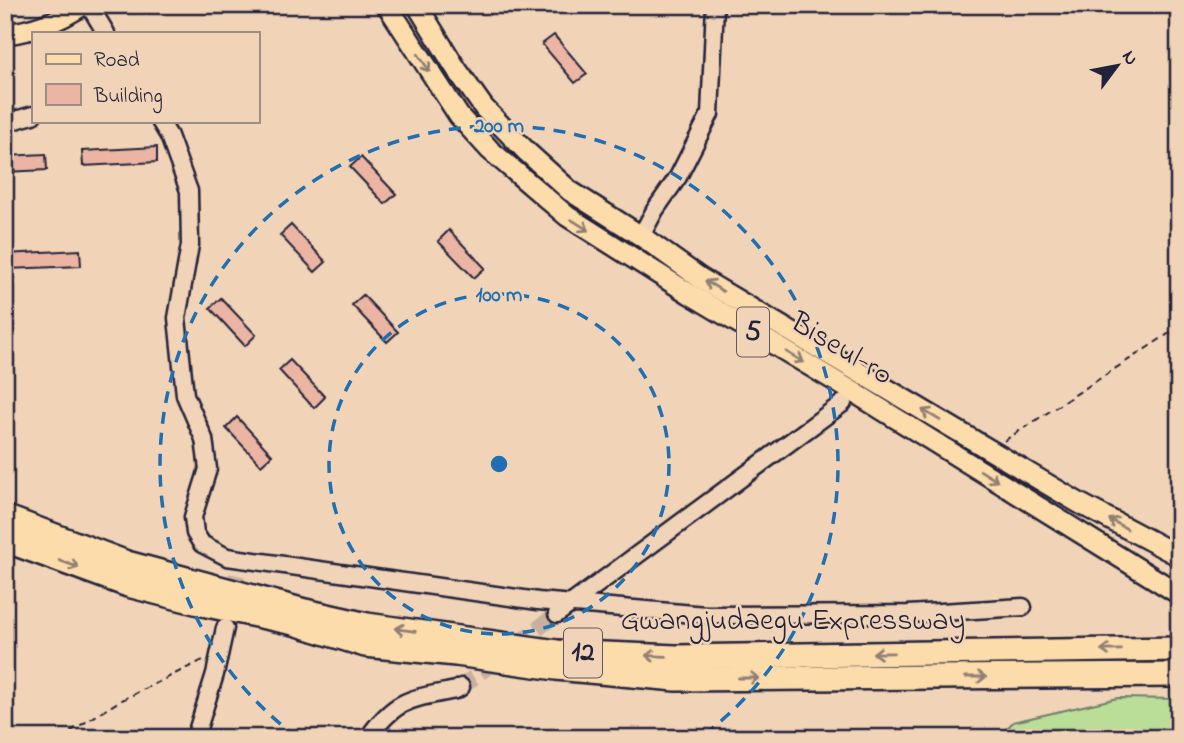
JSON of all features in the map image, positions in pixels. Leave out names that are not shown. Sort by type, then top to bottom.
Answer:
[{"type":"highway","name":"Gwangjudaegu Expressway","points":[[5,517],[127,564],[305,611],[367,625],[557,652],[676,657],[1179,649]]},
{"type":"highway","name":"Gwangjudaegu Expressway","points":[[5,540],[128,585],[294,623],[365,645],[556,668],[676,679],[1179,675]]},
{"type":"main road","points":[[5,34],[22,32],[61,20],[83,5]]},
{"type":"main road","name":"Biseul-ro","points":[[387,5],[459,116],[490,150],[567,216],[1179,594]]},
{"type":"main road","name":"Biseul-ro","points":[[418,5],[455,67],[484,108],[570,191],[701,278],[989,450],[1179,556]]},
{"type":"street","points":[[89,5],[105,32]]},
{"type":"street","points":[[641,236],[678,177],[710,114],[715,5]]},
{"type":"street","points":[[5,122],[32,116]]},
{"type":"street","points":[[161,122],[169,136],[189,191],[190,245],[177,318],[185,395],[204,439],[208,468],[193,517],[195,533],[202,544],[227,557],[239,567],[310,569],[570,603],[706,615],[908,614],[1023,607]]},
{"type":"street","points":[[557,614],[843,403]]},
{"type":"street","points":[[195,738],[225,628]]},
{"type":"street","points":[[368,738],[383,716],[408,700],[461,687]]},
{"type":"path","points":[[989,450],[1179,327]]},
{"type":"path","points":[[60,738],[118,702],[202,662],[211,653],[220,651]]},
{"type":"path","points":[[1164,738],[1179,735]]},
{"type":"green space","points":[[1118,698],[1179,699],[1179,738],[998,738],[1013,722]]},
{"type":"building","points":[[554,35],[587,74],[575,83],[542,44]]},
{"type":"building","points":[[157,147],[157,162],[83,166],[82,151]]},
{"type":"building","points":[[46,154],[47,170],[5,172],[5,156]]},
{"type":"building","points":[[361,157],[396,194],[385,204],[350,167]]},
{"type":"building","points":[[291,225],[326,262],[315,272],[280,235]]},
{"type":"building","points":[[449,230],[485,268],[474,278],[438,241]]},
{"type":"building","points":[[80,250],[81,266],[7,269],[6,254]]},
{"type":"building","points":[[363,295],[398,332],[387,342],[352,305]]},
{"type":"building","points":[[221,298],[256,335],[245,346],[210,308]]},
{"type":"building","points":[[290,360],[325,397],[314,408],[279,370]]},
{"type":"building","points":[[237,417],[272,455],[261,465],[226,428]]},
{"type":"tunnel","points":[[231,602],[237,575]]},
{"type":"tunnel","points":[[461,687],[557,614]]}]
